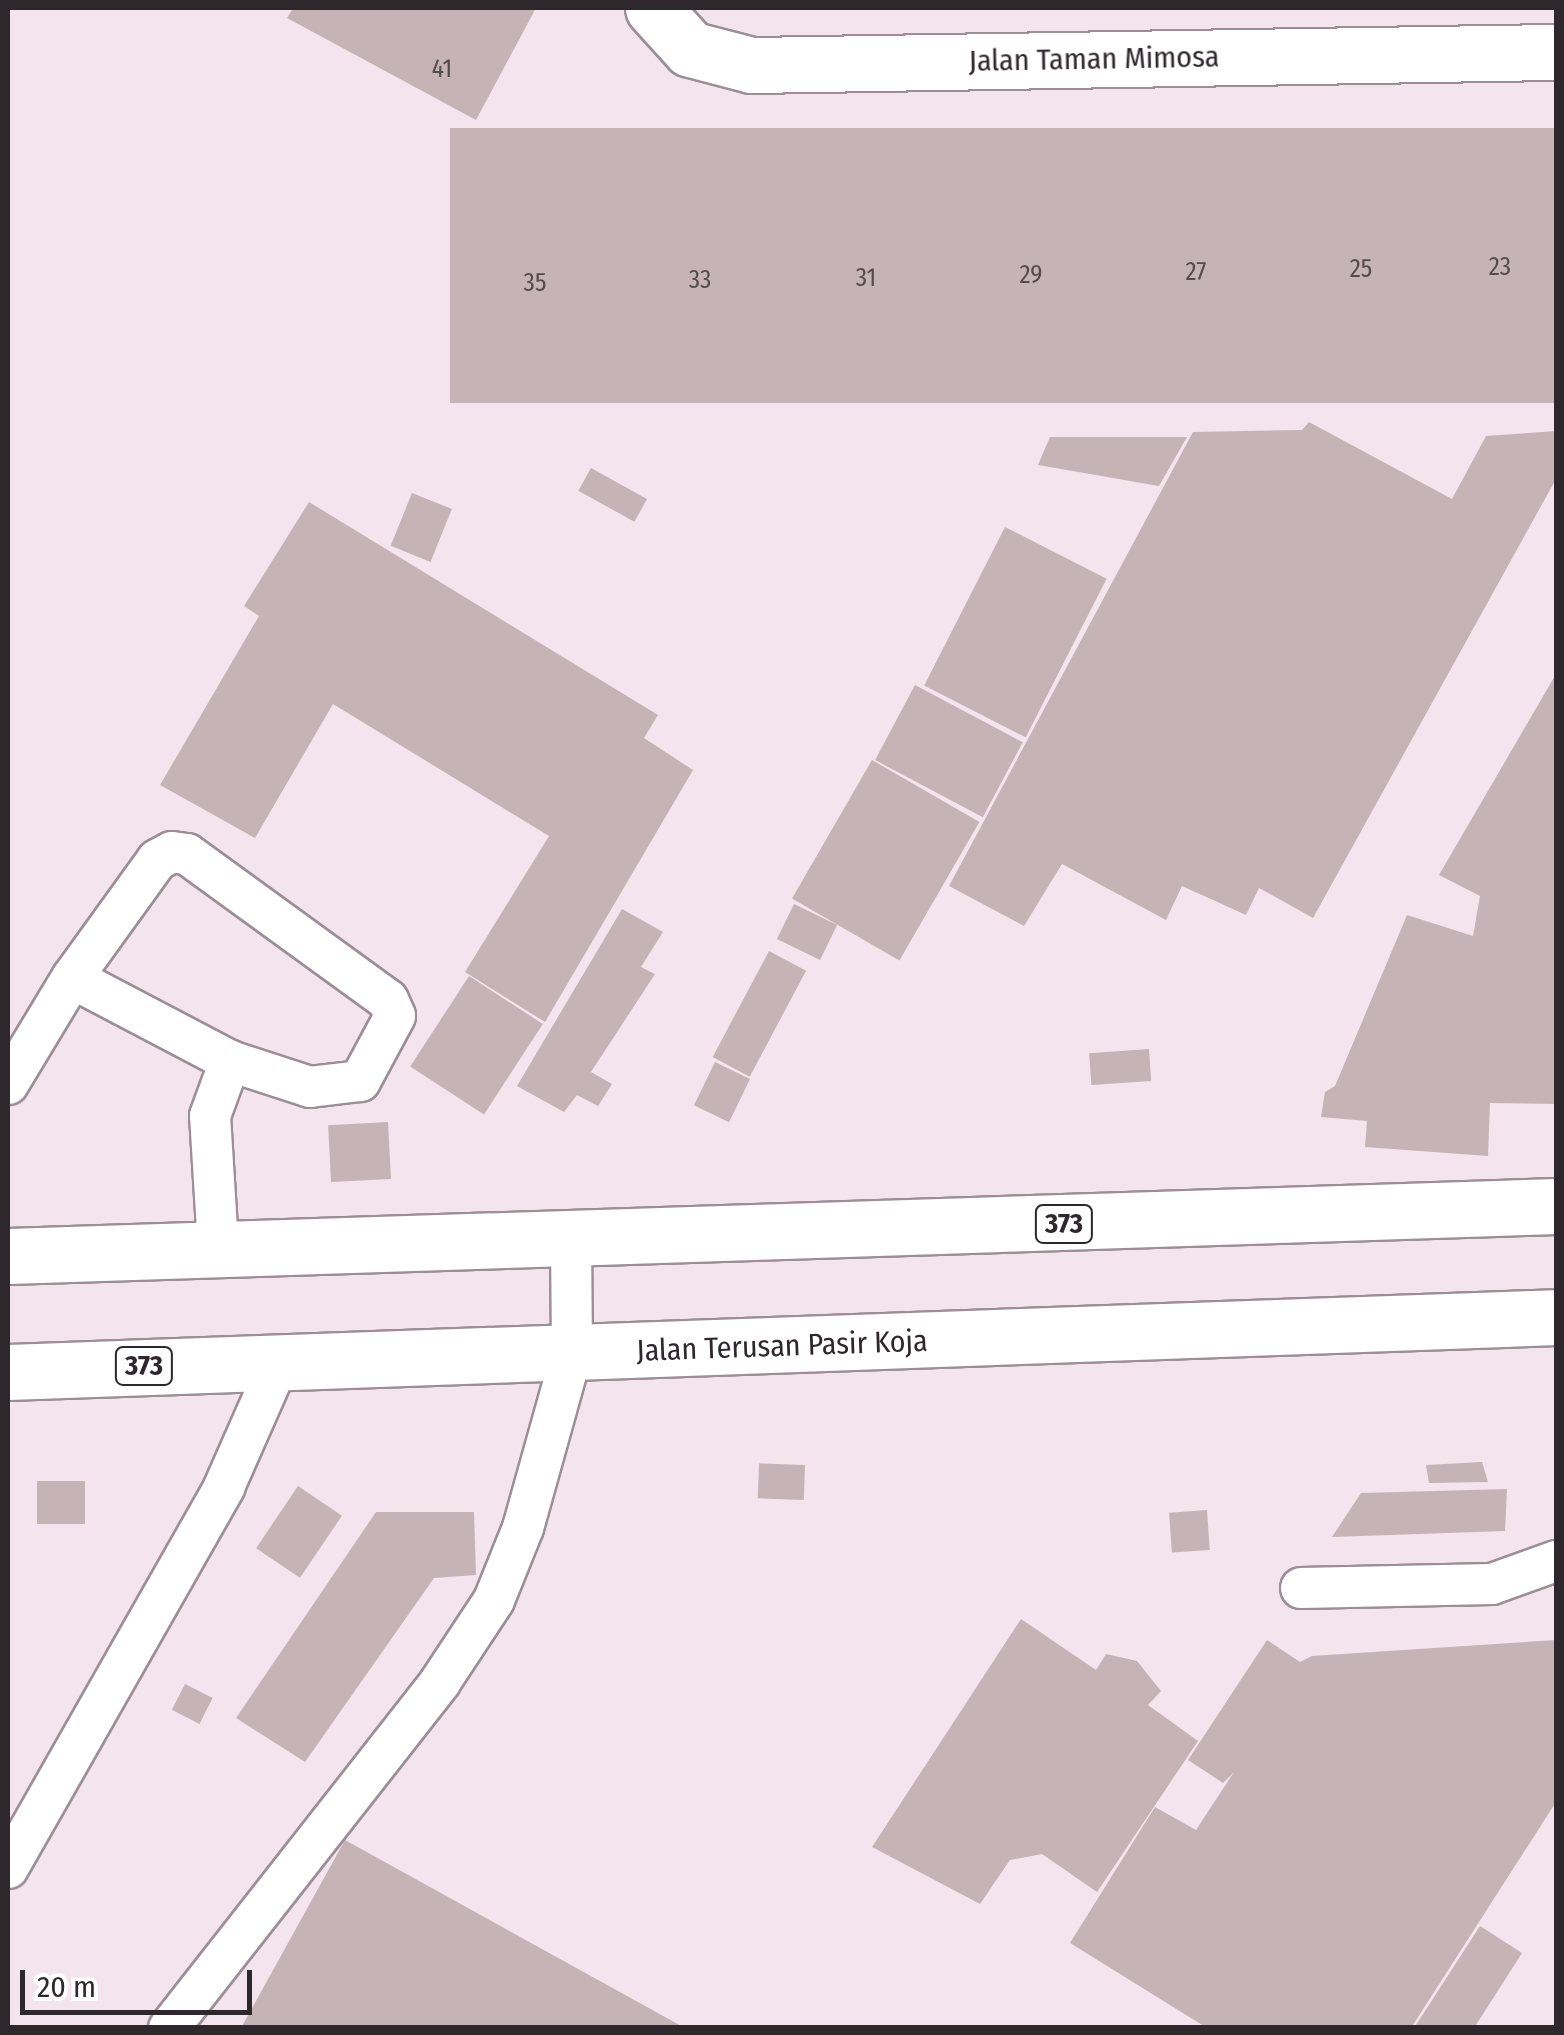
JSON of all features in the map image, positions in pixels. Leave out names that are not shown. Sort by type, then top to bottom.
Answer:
[{"type":"main road","name":"Jalan Taman Mimosa","points":[[653,8],[690,50],[752,65],[1556,52]]},
{"type":"main road","name":"373","points":[[8,1256],[218,1246],[571,1242],[1556,1206]]},
{"type":"main road","name":"Jalan Terusan Pasir Koja","points":[[8,1372],[1556,1317]]},
{"type":"lane","points":[[8,1084],[72,978],[157,860],[172,852],[187,854],[388,1000],[394,1016],[392,1031],[360,1081],[310,1087],[230,1061],[72,978]]},
{"type":"lane","points":[[218,1246],[210,1116],[230,1061]]},
{"type":"lane","points":[[168,2028],[440,1682],[494,1600],[523,1528],[572,1353],[571,1242]]},
{"type":"lane","points":[[8,1868],[224,1487],[280,1360]]},
{"type":"lane","points":[[1302,1588],[1492,1584],[1556,1561]]},
{"type":"building","points":[[293,8],[536,8],[476,120],[287,18]]},
{"type":"building","points":[[450,128],[1556,128],[1556,403],[450,403]]},
{"type":"building","points":[[1309,422],[1452,499],[1486,436],[1556,431],[1556,479],[1313,918],[1259,888],[1246,915],[1182,886],[1166,920],[1062,864],[1024,926],[949,886],[1193,432],[1302,430]]},
{"type":"building","points":[[1050,437],[1187,437],[1159,486],[1038,465]]},
{"type":"building","points":[[591,468],[647,499],[634,522],[578,491]]},
{"type":"building","points":[[412,493],[452,509],[431,562],[391,546]]},
{"type":"building","points":[[309,502],[658,715],[644,738],[693,770],[545,1022],[465,972],[549,836],[333,704],[255,838],[160,785],[259,616],[244,606]]},
{"type":"building","points":[[1005,527],[1107,579],[1026,737],[924,686]]},
{"type":"building","points":[[1556,674],[1556,1104],[1490,1103],[1488,1156],[1365,1147],[1367,1121],[1321,1117],[1325,1092],[1335,1086],[1407,915],[1473,936],[1480,896],[1439,875]]},
{"type":"building","points":[[915,685],[1023,742],[983,817],[875,760]]},
{"type":"building","points":[[872,760],[979,822],[899,961],[792,899]]},
{"type":"building","points":[[794,904],[837,925],[820,960],[777,939]]},
{"type":"building","points":[[622,909],[663,932],[641,967],[655,974],[591,1072],[612,1084],[598,1106],[577,1095],[564,1112],[517,1086]]},
{"type":"building","points":[[769,951],[806,971],[750,1077],[713,1057]]},
{"type":"building","points":[[469,976],[543,1024],[484,1115],[410,1067]]},
{"type":"building","points":[[1149,1049],[1151,1081],[1091,1085],[1089,1053]]},
{"type":"building","points":[[715,1062],[750,1079],[729,1122],[694,1105]]},
{"type":"building","points":[[388,1122],[391,1179],[331,1182],[328,1125]]},
{"type":"building","points":[[1482,1462],[1488,1482],[1429,1483],[1426,1465]]},
{"type":"building","points":[[759,1463],[805,1465],[804,1500],[758,1498]]},
{"type":"building","points":[[37,1481],[85,1481],[85,1524],[37,1524]]},
{"type":"building","points":[[298,1486],[342,1516],[300,1578],[256,1548]]},
{"type":"building","points":[[1507,1489],[1505,1531],[1332,1537],[1361,1493]]},
{"type":"building","points":[[1207,1510],[1210,1550],[1172,1553],[1169,1513]]},
{"type":"building","points":[[376,1512],[474,1512],[476,1575],[434,1578],[305,1762],[236,1718]]},
{"type":"building","points":[[1021,1619],[1096,1670],[1106,1654],[1137,1661],[1161,1691],[1148,1705],[1198,1741],[1097,1892],[1042,1854],[1010,1860],[980,1904],[872,1847]]},
{"type":"building","points":[[1267,1640],[1300,1662],[1312,1656],[1556,1640],[1556,1802],[1411,2028],[1207,2028],[1070,1943],[1155,1807],[1196,1830],[1234,1772],[1223,1783],[1188,1760]]},
{"type":"building","points":[[185,1684],[213,1698],[199,1724],[172,1710]]},
{"type":"building","points":[[345,1840],[685,2028],[241,2028]]},
{"type":"building","points":[[1480,1926],[1522,1953],[1474,2028],[1414,2028]]}]
